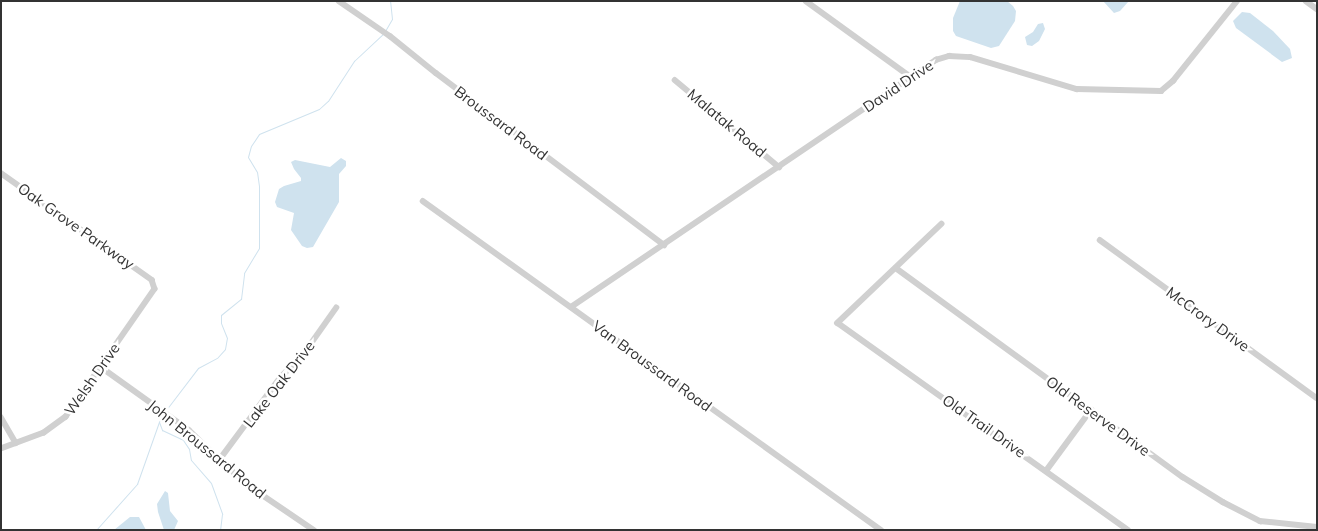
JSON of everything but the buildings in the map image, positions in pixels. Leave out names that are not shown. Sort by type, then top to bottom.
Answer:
[{"type":"street","name":"Broussard Road","points":[[339,1],[380,28],[436,74],[664,245]]},
{"type":"street","points":[[806,1],[911,77]]},
{"type":"street","name":"David Drive","points":[[571,307],[936,60],[958,56],[970,57],[1070,88],[1161,91],[1174,81],[1237,1]]},
{"type":"street","points":[[1306,1],[1317,9]]},
{"type":"street","name":"Malatak Road","points":[[675,80],[779,167]]},
{"type":"street","name":"Oak Grove Parkway","points":[[1,173],[152,280]]},
{"type":"street","name":"Van Broussard Road","points":[[423,201],[881,530]]},
{"type":"street","points":[[896,268],[942,224]]},
{"type":"street","name":"McCrory Drive","points":[[1100,240],[1317,398]]},
{"type":"street","name":"Old Trail Drive","points":[[896,268],[838,323],[1128,530]]},
{"type":"street","name":"Old Reserve Drive","points":[[896,268],[1183,477],[1223,502],[1260,520],[1317,527]]},
{"type":"street","name":"Welsh Drive","points":[[1,449],[44,433],[59,424],[70,412],[154,291],[155,286],[152,280]]},
{"type":"street","name":"Lake Oak Drive","points":[[220,459],[280,378],[305,352],[336,308]]},
{"type":"street","name":"John Broussard Road","points":[[101,367],[203,442],[258,492],[314,530]]},
{"type":"street","points":[[1046,471],[1091,410]]},
{"type":"street","points":[[1,417],[16,443]]},
{"type":"water","points":[[960,1],[1007,1],[1013,6],[1016,11],[1015,21],[999,46],[991,48],[956,36],[953,31],[953,18]]},
{"type":"water","points":[[1103,1],[1129,1],[1120,11],[1114,13]]},
{"type":"water","points":[[1242,12],[1250,13],[1273,31],[1290,49],[1292,58],[1282,62],[1236,28],[1233,21]]},
{"type":"water","points":[[1043,23],[1045,29],[1039,41],[1032,46],[1027,45],[1025,37],[1033,32],[1038,24]]},
{"type":"water","points":[[341,158],[346,161],[346,166],[339,174],[339,202],[313,247],[307,248],[302,246],[291,230],[294,213],[277,207],[275,202],[279,189],[301,181],[291,162],[295,160],[330,167]]},
{"type":"water","points":[[165,491],[168,493],[170,511],[178,521],[174,530],[164,530],[158,512],[157,504]]},
{"type":"water","points":[[130,517],[139,517],[146,530],[114,530]]},
{"type":"waterway","points":[[385,31],[392,19],[390,1]]},
{"type":"waterway","points":[[166,410],[198,368],[217,358],[225,349],[227,338],[221,323],[221,315],[241,299],[244,273],[259,248],[259,186],[257,172],[248,157],[251,146],[259,134],[319,109],[328,101],[354,61],[383,34]]},
{"type":"waterway","points":[[162,415],[159,422],[162,430],[183,440],[189,449],[191,460],[211,483],[222,514],[220,530]]},
{"type":"waterway","points":[[96,530],[137,484],[159,422]]}]
